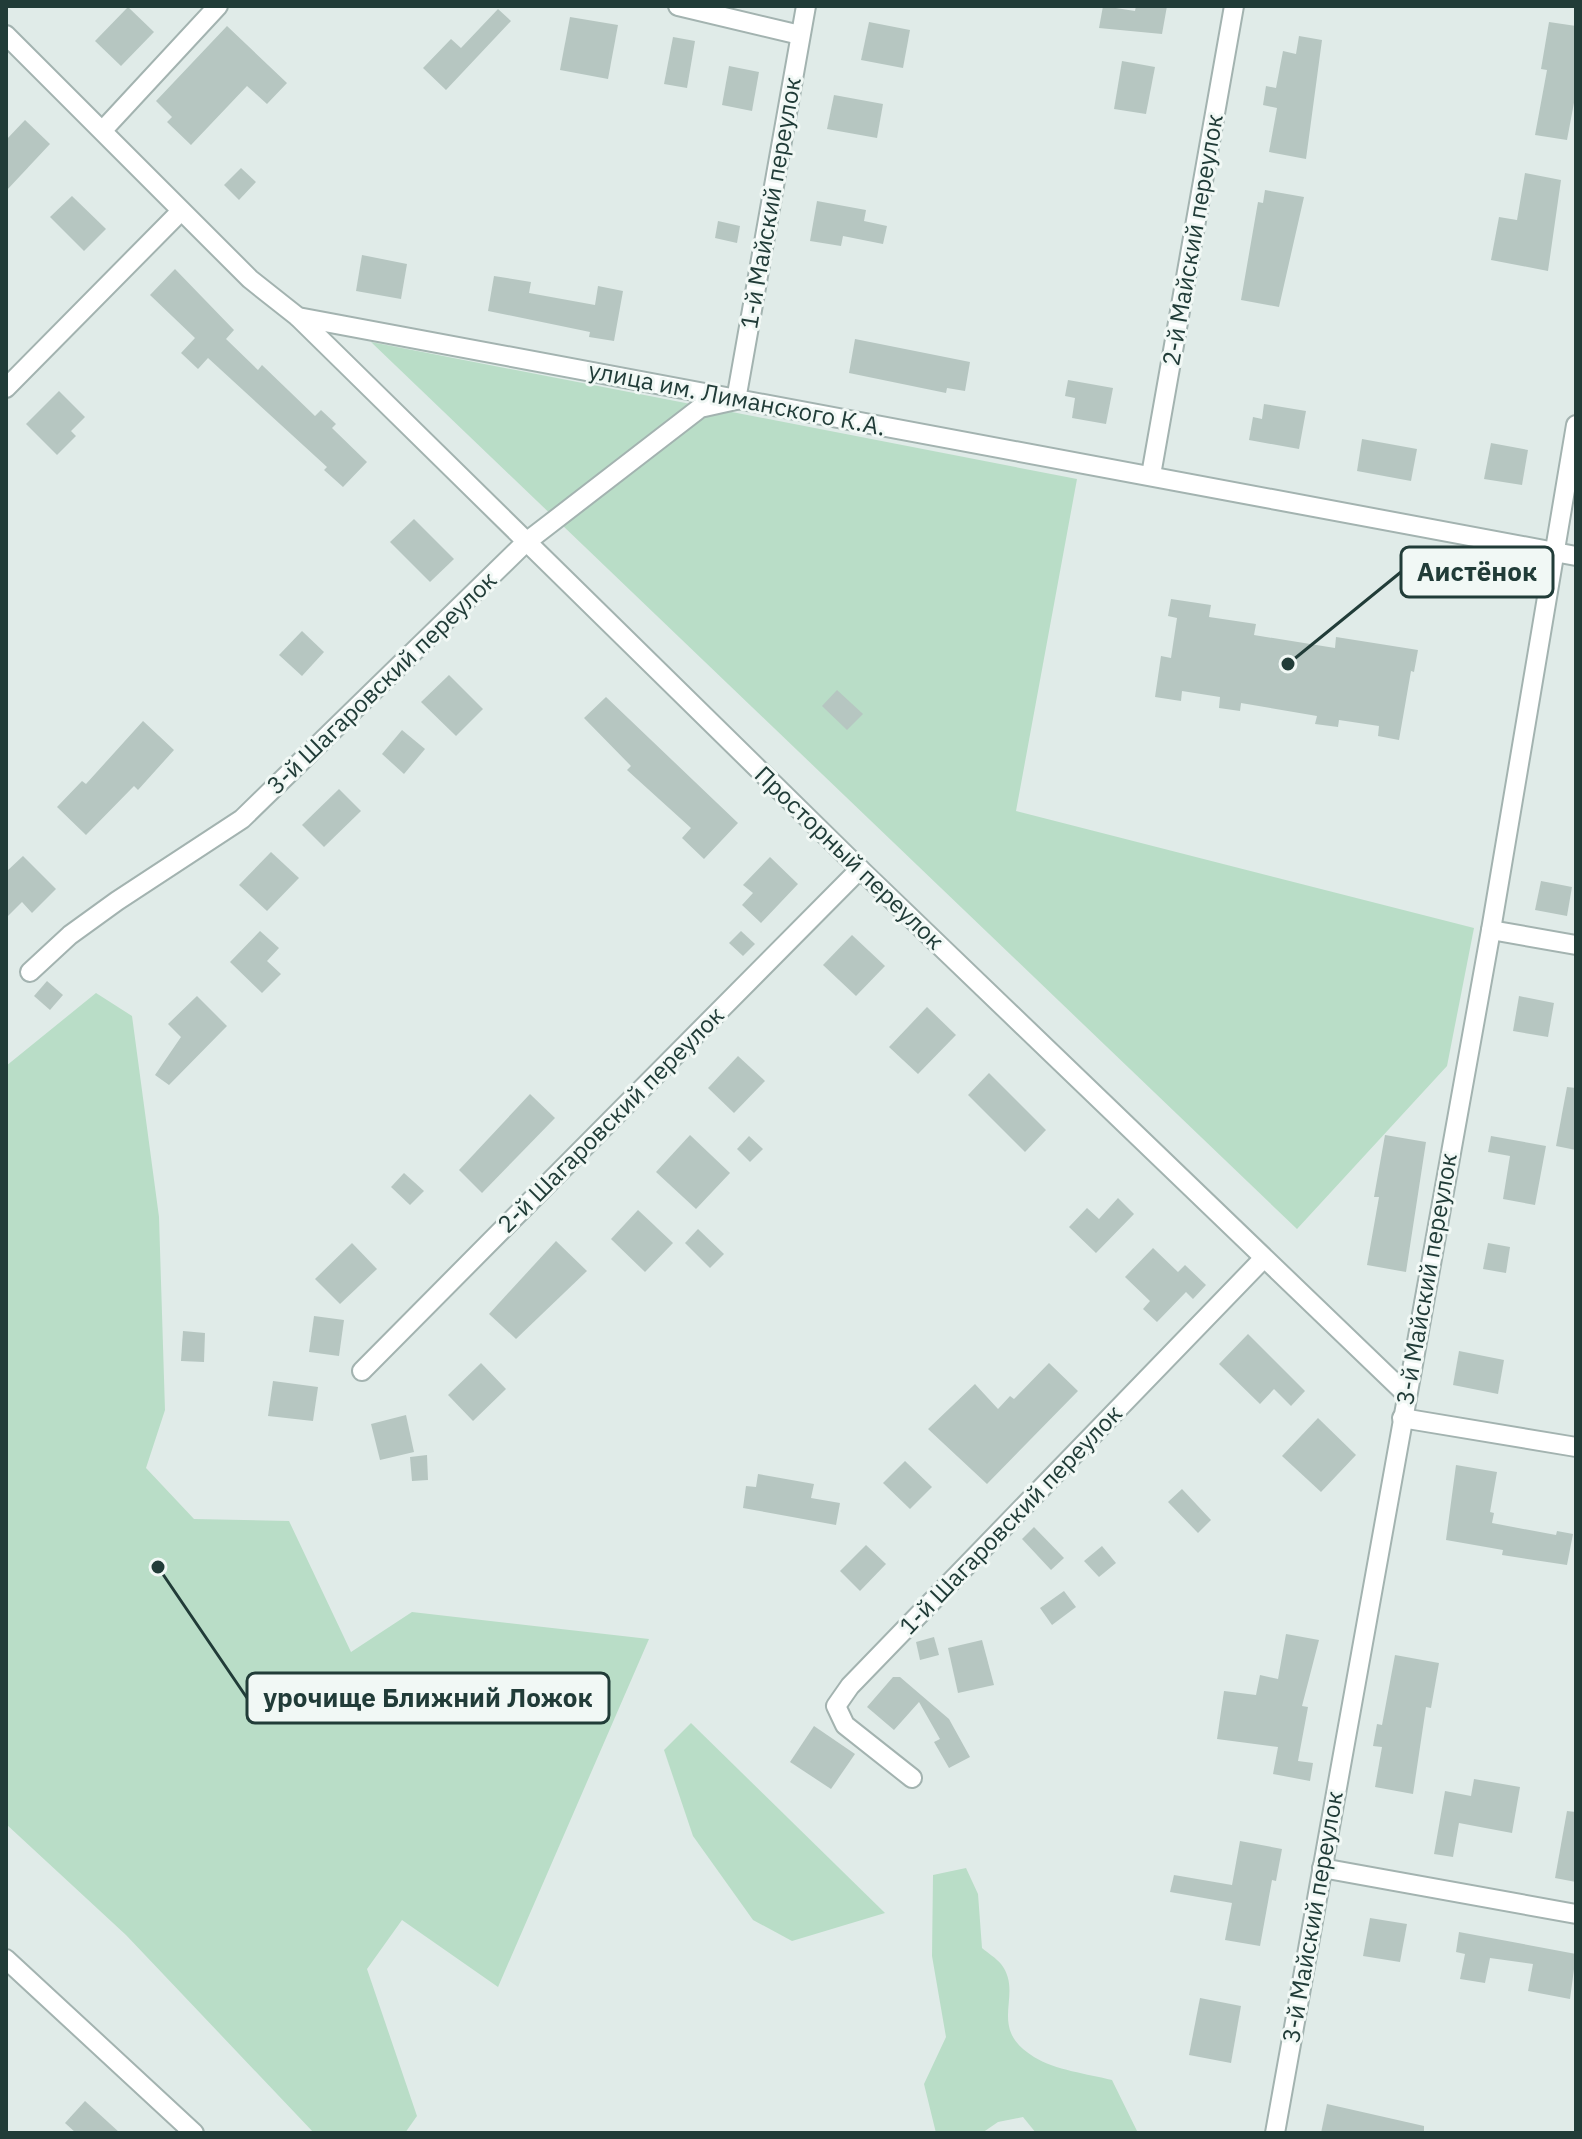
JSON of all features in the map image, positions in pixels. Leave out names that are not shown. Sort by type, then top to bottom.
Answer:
[{"type":"street","points":[[103,130],[218,6]]},
{"type":"street","points":[[678,6],[800,35]]},
{"type":"street","name":"1-й Майский переулок","points":[[736,400],[806,6]]},
{"type":"street","name":"2-й Майский переулок","points":[[1151,475],[1234,6]]},
{"type":"street","name":"улица им. Лиманского К.А.","points":[[6,35],[250,279],[298,317],[1576,556]]},
{"type":"street","points":[[6,388],[181,211]]},
{"type":"street","name":"Просторный переулок","points":[[298,317],[860,869],[1405,1393]]},
{"type":"street","name":"3-й Шагаровский переулок","points":[[30,972],[70,935],[117,901],[242,819],[525,543],[700,408],[736,400]]},
{"type":"street","name":"3-й Майский переулок","points":[[1275,2133],[1405,1393],[1491,930],[1576,425]]},
{"type":"street","name":"2-й Шагаровский переулок","points":[[362,1371],[860,869]]},
{"type":"street","points":[[1491,930],[1576,945]]},
{"type":"street","name":"1-й Шагаровский переулок","points":[[912,1778],[845,1725],[836,1706],[850,1686],[1263,1259]]},
{"type":"street","points":[[1402,1418],[1576,1447]]},
{"type":"street","points":[[1322,1868],[1576,1914]]},
{"type":"street","points":[[6,1959],[194,2133]]},
{"type":"green space","points":[[371,342],[1077,479],[1016,811],[1474,928],[1447,1066],[1297,1229]]},
{"type":"green space","points":[[96,993],[132,1016],[159,1217],[165,1410],[146,1468],[194,1519],[289,1521],[351,1652],[412,1612],[649,1639],[498,1987],[402,1920],[367,1969],[417,2116],[405,2133],[314,2133],[126,1935],[6,1824],[6,1066]]},
{"type":"green space","points":[[691,1723],[885,1913],[792,1941],[753,1920],[693,1836],[664,1750]]},
{"type":"green space","points":[[966,1868],[978,1894],[982,1948],[999,1962],[1007,1976],[1008,2023],[1019,2046],[1042,2061],[1112,2080],[1138,2133],[1036,2133],[1023,2117],[998,2122],[982,2133],[936,2133],[924,2084],[946,2037],[932,1956],[933,1875]]},
{"type":"building","points":[[1103,6],[1135,11],[1136,6],[1167,6],[1162,34],[1099,28]]},
{"type":"building","points":[[128,7],[154,32],[121,66],[95,41]]},
{"type":"building","points":[[498,9],[511,21],[446,90],[423,68],[451,39],[461,48]]},
{"type":"building","points":[[570,17],[618,25],[608,79],[560,70]]},
{"type":"building","points":[[869,22],[910,30],[903,68],[861,60]]},
{"type":"building","points":[[1549,22],[1576,26],[1576,92],[1567,140],[1535,135],[1547,70],[1541,69]]},
{"type":"building","points":[[227,26],[287,83],[267,104],[247,86],[191,145],[167,122],[172,117],[156,101]]},
{"type":"building","points":[[1299,36],[1322,40],[1306,159],[1269,152],[1277,108],[1263,105],[1266,86],[1276,88],[1283,51],[1296,54]]},
{"type":"building","points":[[673,37],[695,41],[687,88],[664,84]]},
{"type":"building","points":[[1122,61],[1155,67],[1146,114],[1114,109]]},
{"type":"building","points":[[729,66],[759,72],[752,111],[722,105]]},
{"type":"building","points":[[834,95],[883,104],[877,138],[827,129]]},
{"type":"building","points":[[25,120],[50,144],[6,191],[6,140]]},
{"type":"building","points":[[241,168],[256,182],[239,200],[224,185]]},
{"type":"building","points":[[1525,173],[1561,180],[1548,271],[1491,260],[1499,217],[1517,220]]},
{"type":"building","points":[[1265,190],[1304,197],[1279,307],[1241,300],[1258,202],[1263,203]]},
{"type":"building","points":[[72,196],[106,229],[84,251],[50,217]]},
{"type":"building","points":[[817,201],[866,210],[864,221],[887,226],[883,244],[843,236],[841,246],[810,241]]},
{"type":"building","points":[[718,221],[740,226],[737,243],[715,238]]},
{"type":"building","points":[[362,255],[407,264],[401,299],[356,291]]},
{"type":"building","points":[[175,269],[234,330],[226,339],[258,370],[262,365],[315,416],[321,410],[336,424],[332,428],[367,462],[343,487],[324,470],[327,467],[208,358],[198,369],[181,353],[195,338],[150,295]]},
{"type":"building","points":[[494,276],[531,282],[529,293],[595,305],[598,286],[623,291],[614,341],[589,337],[590,332],[488,311]]},
{"type":"building","points":[[855,339],[970,362],[965,391],[947,388],[946,393],[849,373]]},
{"type":"building","points":[[1068,380],[1113,388],[1106,424],[1072,418],[1075,398],[1065,396]]},
{"type":"building","points":[[59,391],[85,417],[71,431],[76,436],[57,455],[26,424]]},
{"type":"building","points":[[1264,404],[1306,411],[1299,449],[1249,440],[1253,417],[1262,419]]},
{"type":"building","points":[[1362,439],[1417,449],[1411,481],[1357,471]]},
{"type":"building","points":[[1491,443],[1528,450],[1522,485],[1484,479]]},
{"type":"building","points":[[414,519],[454,559],[430,582],[390,542]]},
{"type":"building","points":[[1171,599],[1211,605],[1209,617],[1256,624],[1254,635],[1335,648],[1336,637],[1418,650],[1414,672],[1411,671],[1399,740],[1378,736],[1379,726],[1339,720],[1338,727],[1315,724],[1317,716],[1241,703],[1240,711],[1219,708],[1220,697],[1182,691],[1181,701],[1155,697],[1161,656],[1171,658],[1177,618],[1168,616]]},
{"type":"building","points":[[302,631],[324,652],[302,676],[279,655]]},
{"type":"building","points":[[449,675],[483,709],[456,736],[421,702]]},
{"type":"building","points":[[837,690],[863,714],[847,730],[822,706]]},
{"type":"building","points":[[606,697],[738,823],[704,859],[682,838],[691,828],[627,770],[631,766],[584,718]]},
{"type":"building","points":[[143,721],[174,750],[138,790],[134,786],[86,835],[57,807],[82,781],[86,784]]},
{"type":"building","points":[[402,730],[425,749],[404,774],[382,754]]},
{"type":"building","points":[[339,789],[361,811],[324,847],[302,825]]},
{"type":"building","points":[[271,852],[299,878],[267,911],[239,885]]},
{"type":"building","points":[[23,856],[56,889],[32,913],[22,902],[6,918],[6,872]]},
{"type":"building","points":[[770,857],[798,884],[761,923],[742,905],[753,893],[743,885]]},
{"type":"building","points":[[1541,881],[1572,887],[1567,916],[1535,910]]},
{"type":"building","points":[[260,931],[279,948],[267,961],[281,974],[262,993],[230,962]]},
{"type":"building","points":[[741,931],[755,944],[743,956],[729,943]]},
{"type":"building","points":[[852,935],[885,966],[856,996],[823,965]]},
{"type":"building","points":[[47,981],[63,995],[50,1010],[34,996]]},
{"type":"building","points":[[197,996],[227,1026],[169,1085],[155,1075],[181,1037],[168,1024]]},
{"type":"building","points":[[1519,996],[1554,1003],[1548,1037],[1513,1031]]},
{"type":"building","points":[[927,1007],[956,1035],[918,1074],[889,1047]]},
{"type":"building","points":[[738,1056],[765,1081],[734,1113],[708,1088]]},
{"type":"building","points":[[989,1073],[1046,1130],[1025,1152],[968,1095]]},
{"type":"building","points":[[1567,1087],[1576,1088],[1576,1150],[1556,1146]]},
{"type":"building","points":[[530,1094],[555,1118],[482,1193],[459,1170]]},
{"type":"building","points":[[690,1135],[730,1173],[696,1209],[656,1172]]},
{"type":"building","points":[[1385,1135],[1426,1142],[1406,1272],[1367,1265],[1379,1197],[1374,1197]]},
{"type":"building","points":[[749,1136],[763,1149],[750,1162],[737,1149]]},
{"type":"building","points":[[1491,1136],[1546,1146],[1535,1205],[1503,1199],[1510,1156],[1488,1152]]},
{"type":"building","points":[[404,1173],[424,1191],[410,1205],[391,1187]]},
{"type":"building","points":[[1118,1198],[1134,1214],[1096,1253],[1069,1227],[1087,1208],[1099,1219]]},
{"type":"building","points":[[638,1210],[673,1243],[645,1272],[611,1239]]},
{"type":"building","points":[[698,1229],[724,1254],[710,1268],[685,1243]]},
{"type":"building","points":[[556,1241],[587,1271],[516,1339],[489,1314]]},
{"type":"building","points":[[352,1243],[377,1269],[340,1304],[315,1279]]},
{"type":"building","points":[[1488,1243],[1510,1247],[1506,1273],[1483,1269]]},
{"type":"building","points":[[1153,1248],[1178,1272],[1185,1265],[1206,1285],[1193,1299],[1186,1292],[1157,1322],[1143,1309],[1150,1301],[1125,1277]]},
{"type":"building","points":[[314,1316],[344,1320],[339,1356],[309,1352]]},
{"type":"building","points":[[183,1331],[205,1333],[204,1362],[181,1361]]},
{"type":"building","points":[[1248,1334],[1305,1391],[1291,1406],[1274,1389],[1260,1404],[1219,1364]]},
{"type":"building","points":[[1459,1351],[1504,1360],[1498,1394],[1453,1385]]},
{"type":"building","points":[[481,1363],[506,1389],[473,1421],[448,1395]]},
{"type":"building","points":[[1049,1363],[1078,1391],[987,1484],[928,1429],[975,1384],[998,1409],[1010,1396],[1014,1399]]},
{"type":"building","points":[[273,1381],[318,1387],[313,1421],[268,1416]]},
{"type":"building","points":[[406,1415],[414,1452],[380,1460],[371,1424]]},
{"type":"building","points":[[1318,1418],[1356,1455],[1321,1492],[1282,1456]]},
{"type":"building","points":[[427,1455],[428,1480],[412,1481],[410,1457]]},
{"type":"building","points":[[905,1461],[932,1487],[910,1509],[883,1483]]},
{"type":"building","points":[[1456,1465],[1497,1472],[1490,1512],[1494,1513],[1492,1523],[1556,1535],[1557,1531],[1573,1534],[1567,1565],[1502,1555],[1503,1550],[1446,1540]]},
{"type":"building","points":[[758,1474],[814,1484],[811,1498],[840,1503],[836,1525],[743,1508],[746,1486],[756,1487]]},
{"type":"building","points":[[1182,1489],[1211,1520],[1198,1533],[1168,1502]]},
{"type":"building","points":[[1034,1527],[1064,1558],[1051,1570],[1022,1539]]},
{"type":"building","points":[[866,1545],[886,1564],[860,1591],[840,1571]]},
{"type":"building","points":[[1102,1546],[1116,1563],[1099,1577],[1084,1561]]},
{"type":"building","points":[[1064,1591],[1076,1607],[1052,1625],[1040,1608]]},
{"type":"building","points":[[1286,1634],[1319,1640],[1302,1706],[1308,1707],[1298,1761],[1313,1763],[1310,1781],[1273,1774],[1278,1747],[1217,1739],[1224,1691],[1256,1695],[1260,1675],[1278,1679]]},
{"type":"building","points":[[934,1637],[939,1655],[920,1660],[916,1642]]},
{"type":"building","points":[[982,1640],[994,1685],[958,1693],[948,1648]]},
{"type":"building","points":[[1395,1655],[1439,1663],[1431,1708],[1426,1707],[1413,1794],[1375,1787],[1382,1747],[1373,1746],[1377,1724],[1382,1725]]},
{"type":"building","points":[[893,1677],[900,1677],[949,1719],[970,1757],[949,1768],[934,1742],[940,1739],[919,1702],[894,1730],[867,1707]]},
{"type":"building","points":[[814,1726],[855,1754],[831,1789],[790,1762]]},
{"type":"building","points":[[1474,1779],[1520,1787],[1512,1833],[1459,1823],[1453,1857],[1434,1854],[1445,1791],[1471,1796]]},
{"type":"building","points":[[1567,1811],[1576,1812],[1576,1882],[1555,1878]]},
{"type":"building","points":[[1240,1841],[1282,1849],[1276,1881],[1272,1880],[1260,1946],[1225,1940],[1232,1903],[1170,1892],[1174,1875],[1232,1885]]},
{"type":"building","points":[[1370,1918],[1407,1924],[1400,1962],[1363,1956]]},
{"type":"building","points":[[1459,1932],[1576,1954],[1570,1999],[1528,1991],[1533,1964],[1490,1958],[1485,1983],[1460,1979],[1465,1954],[1456,1952]]},
{"type":"building","points":[[1200,1998],[1241,2006],[1231,2063],[1189,2055]]},
{"type":"building","points":[[85,2101],[120,2133],[76,2133],[65,2123]]},
{"type":"building","points":[[1327,2104],[1424,2126],[1424,2133],[1321,2133]]},
{"type":"place","name":"Аистёнок","points":[[1288,664]]},
{"type":"place","name":"урочище Ближний Ложок","points":[[158,1567]]}]
